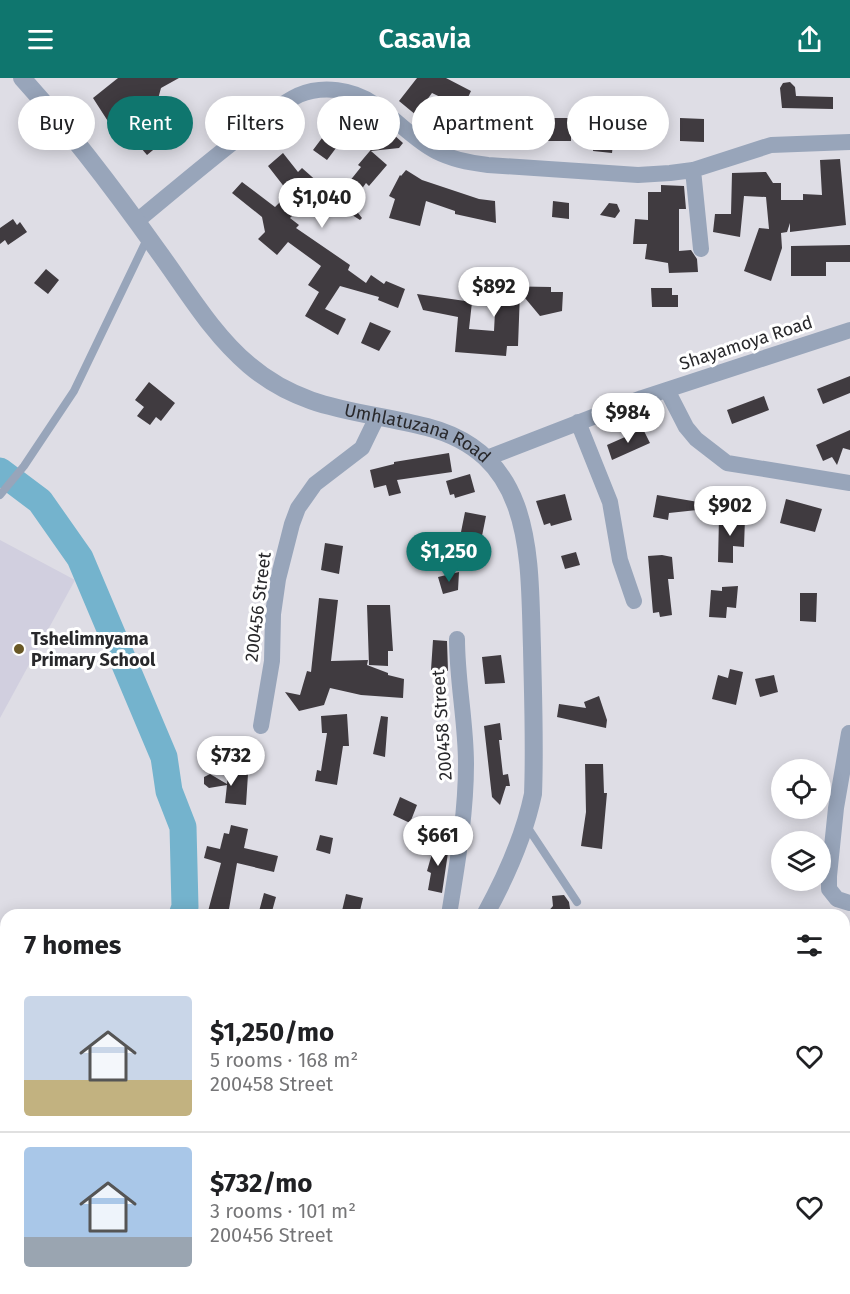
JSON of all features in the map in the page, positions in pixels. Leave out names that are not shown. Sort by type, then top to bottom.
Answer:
[{"type":"street","name":"Umhlatuzana Road","points":[[22,78],[137,221],[211,323],[249,366],[298,396],[339,410],[443,432],[487,458],[504,479],[518,507],[530,568],[535,754],[533,794],[525,825],[500,887],[488,909]]},
{"type":"street","points":[[137,221],[273,111],[299,95],[333,83],[373,103],[419,143],[439,154],[470,163],[638,175],[693,170],[771,145],[850,142]]},
{"type":"street","points":[[693,170],[701,249]]},
{"type":"street","name":"Shayamoya Road","points":[[487,458],[667,390],[850,330]]},
{"type":"street","points":[[667,390],[686,427],[696,439],[727,463],[850,483]]},
{"type":"street","name":"200456 Street","points":[[261,726],[272,662],[273,614],[278,579],[298,508],[315,484],[362,448],[377,417]]},
{"type":"street","points":[[578,422],[610,502],[620,560],[634,601]]},
{"type":"street","name":"200458 Street","points":[[450,909],[466,807],[466,760],[457,639]]},
{"type":"street","points":[[849,733],[836,808],[829,889],[837,899],[850,903]]},
{"type":"lane","points":[[1,495],[24,466],[74,391],[148,237]]},
{"type":"lane","points":[[525,825],[539,841],[577,902]]},
{"type":"shaded area","name":"Tshelimnyama Primary School","points":[[0,540],[75,580],[0,718]]},
{"type":"building","points":[[118,78],[179,78],[161,88],[159,96],[107,96],[107,120],[95,101],[95,96]]},
{"type":"building","points":[[417,78],[446,78],[471,91],[469,96],[438,96],[432,93],[430,96],[412,96],[412,112],[400,100]]},
{"type":"building","points":[[790,82],[795,87],[796,96],[833,97],[833,109],[782,108],[780,88],[783,83]]},
{"type":"building","points":[[555,118],[567,118],[567,141],[555,141]]},
{"type":"building","points":[[680,118],[704,119],[704,142],[680,141]]},
{"type":"building","points":[[317,145],[317,150],[334,150],[327,160],[313,150]]},
{"type":"building","points":[[143,150],[153,150],[147,155]]},
{"type":"building","points":[[371,150],[380,150],[371,151],[387,165],[369,186],[366,183],[351,204],[362,218],[360,220],[316,192],[290,218],[299,225],[296,228],[350,265],[348,270],[366,283],[371,275],[384,284],[386,281],[405,289],[398,308],[378,300],[379,297],[340,286],[325,309],[346,319],[338,335],[305,316],[319,292],[308,285],[321,266],[288,242],[277,255],[258,239],[265,232],[262,217],[232,193],[242,182],[275,207],[289,193],[268,166],[283,153],[298,172],[302,168],[320,184],[330,178],[341,192],[361,167],[358,165]]},
{"type":"building","points":[[593,150],[612,150],[612,153]]},
{"type":"building","points":[[840,159],[846,225],[790,232],[790,223],[787,232],[781,233],[782,248],[771,281],[744,271],[759,228],[769,229],[766,197],[744,196],[740,237],[713,232],[715,214],[731,214],[732,173],[766,172],[773,183],[781,183],[781,200],[803,200],[803,194],[822,195],[820,160]]},
{"type":"building","points":[[406,170],[422,180],[479,199],[495,201],[496,223],[455,214],[455,211],[426,201],[420,226],[389,218],[395,199],[389,196],[400,175]]},
{"type":"building","points":[[661,185],[684,186],[686,209],[679,209],[679,251],[691,250],[697,259],[698,272],[669,273],[668,263],[645,259],[647,244],[633,244],[635,219],[648,220],[648,192],[661,192]]},
{"type":"building","points":[[553,201],[569,203],[569,219],[552,217]]},
{"type":"building","points":[[609,203],[617,204],[620,211],[615,218],[600,215]]},
{"type":"building","points":[[13,219],[17,225],[20,222],[27,232],[8,245],[5,240],[0,244],[0,228]]},
{"type":"building","points":[[850,245],[850,262],[826,262],[826,276],[791,276],[791,246]]},
{"type":"building","points":[[46,269],[59,280],[48,294],[34,283]]},
{"type":"building","points":[[500,286],[551,287],[551,292],[563,292],[562,311],[540,316],[520,292],[518,346],[507,346],[506,356],[455,352],[458,317],[423,310],[417,294],[472,302],[469,329],[494,331],[496,292],[499,292]]},
{"type":"building","points":[[651,288],[672,288],[672,295],[678,295],[678,307],[652,307]]},
{"type":"building","points":[[370,322],[391,331],[379,351],[361,343]]},
{"type":"building","points":[[850,376],[850,393],[823,404],[817,389]]},
{"type":"building","points":[[149,382],[175,403],[161,421],[156,417],[150,425],[137,416],[144,407],[135,400]]},
{"type":"building","points":[[764,396],[769,410],[732,424],[727,410]]},
{"type":"building","points":[[643,429],[650,443],[612,460],[607,445]]},
{"type":"building","points":[[850,430],[850,450],[843,448],[837,465],[832,457],[823,461],[816,445]]},
{"type":"building","points":[[449,453],[452,472],[397,480],[401,493],[389,496],[386,485],[374,488],[370,470],[394,464],[394,462]]},
{"type":"building","points":[[470,474],[475,492],[455,498],[454,494],[450,495],[446,481]]},
{"type":"building","points":[[565,494],[572,520],[551,526],[550,523],[544,525],[536,501]]},
{"type":"building","points":[[657,495],[716,505],[716,508],[669,513],[668,520],[653,517]]},
{"type":"building","points":[[786,499],[822,509],[815,532],[780,523]]},
{"type":"building","points":[[465,512],[486,516],[482,536],[461,532]]},
{"type":"building","points":[[719,517],[745,518],[744,547],[733,546],[733,563],[718,562]]},
{"type":"building","points":[[325,543],[343,546],[339,574],[321,570]]},
{"type":"building","points":[[576,552],[580,565],[565,569],[561,556]]},
{"type":"building","points":[[648,556],[672,557],[674,579],[668,579],[672,615],[660,617],[659,612],[653,613]]},
{"type":"building","points":[[459,572],[458,590],[443,594],[438,577]]},
{"type":"building","points":[[738,586],[736,608],[727,607],[726,618],[709,617],[711,590],[722,591],[722,587]]},
{"type":"building","points":[[800,593],[817,593],[816,622],[800,621]]},
{"type":"building","points":[[319,598],[338,600],[331,661],[368,660],[367,665],[388,673],[388,675],[404,679],[403,698],[361,695],[330,688],[324,705],[299,711],[285,692],[300,695],[307,671],[311,672]]},
{"type":"building","points":[[367,605],[390,605],[393,651],[388,651],[388,666],[369,665]]},
{"type":"building","points":[[433,640],[447,641],[448,671],[431,670]]},
{"type":"building","points":[[501,655],[505,683],[485,684],[482,657]]},
{"type":"building","points":[[730,669],[743,672],[736,705],[712,699],[718,675],[728,678]]},
{"type":"building","points":[[774,675],[778,692],[760,697],[755,679]]},
{"type":"building","points":[[599,696],[607,720],[606,728],[557,717],[559,704],[586,708],[584,702]]},
{"type":"building","points":[[347,714],[349,746],[343,746],[337,785],[315,781],[317,770],[321,771],[327,733],[322,733],[321,716]]},
{"type":"building","points":[[381,716],[388,717],[385,757],[373,754]]},
{"type":"building","points":[[500,723],[502,740],[499,740],[503,775],[508,774],[510,786],[506,786],[500,805],[492,797],[484,726]]},
{"type":"building","points":[[585,764],[603,764],[604,793],[607,793],[602,849],[581,846],[586,812]]},
{"type":"building","points":[[228,772],[248,774],[246,805],[225,803],[227,785],[209,788],[204,784],[204,777],[210,774],[227,784]]},
{"type":"building","points":[[400,797],[417,805],[410,823],[393,815]]},
{"type":"building","points":[[231,825],[248,829],[244,848],[278,856],[274,872],[237,863],[229,909],[209,909],[221,863],[204,858],[207,846],[220,849],[224,833],[229,834]]},
{"type":"building","points":[[320,835],[333,838],[330,854],[316,850]]},
{"type":"building","points":[[435,843],[449,846],[442,893],[428,890],[431,873],[427,871]]},
{"type":"building","points":[[264,893],[276,897],[273,909],[260,909]]},
{"type":"building","points":[[346,894],[363,898],[360,909],[342,909]]},
{"type":"building","points":[[564,895],[570,909],[550,909],[553,906],[552,896]]},
{"type":"waterway","points":[[0,471],[40,501],[80,558],[164,757],[169,791],[183,827],[184,909]]},
{"type":"place","name":"Tshelimnyama Primary School","points":[[19,649]]}]
